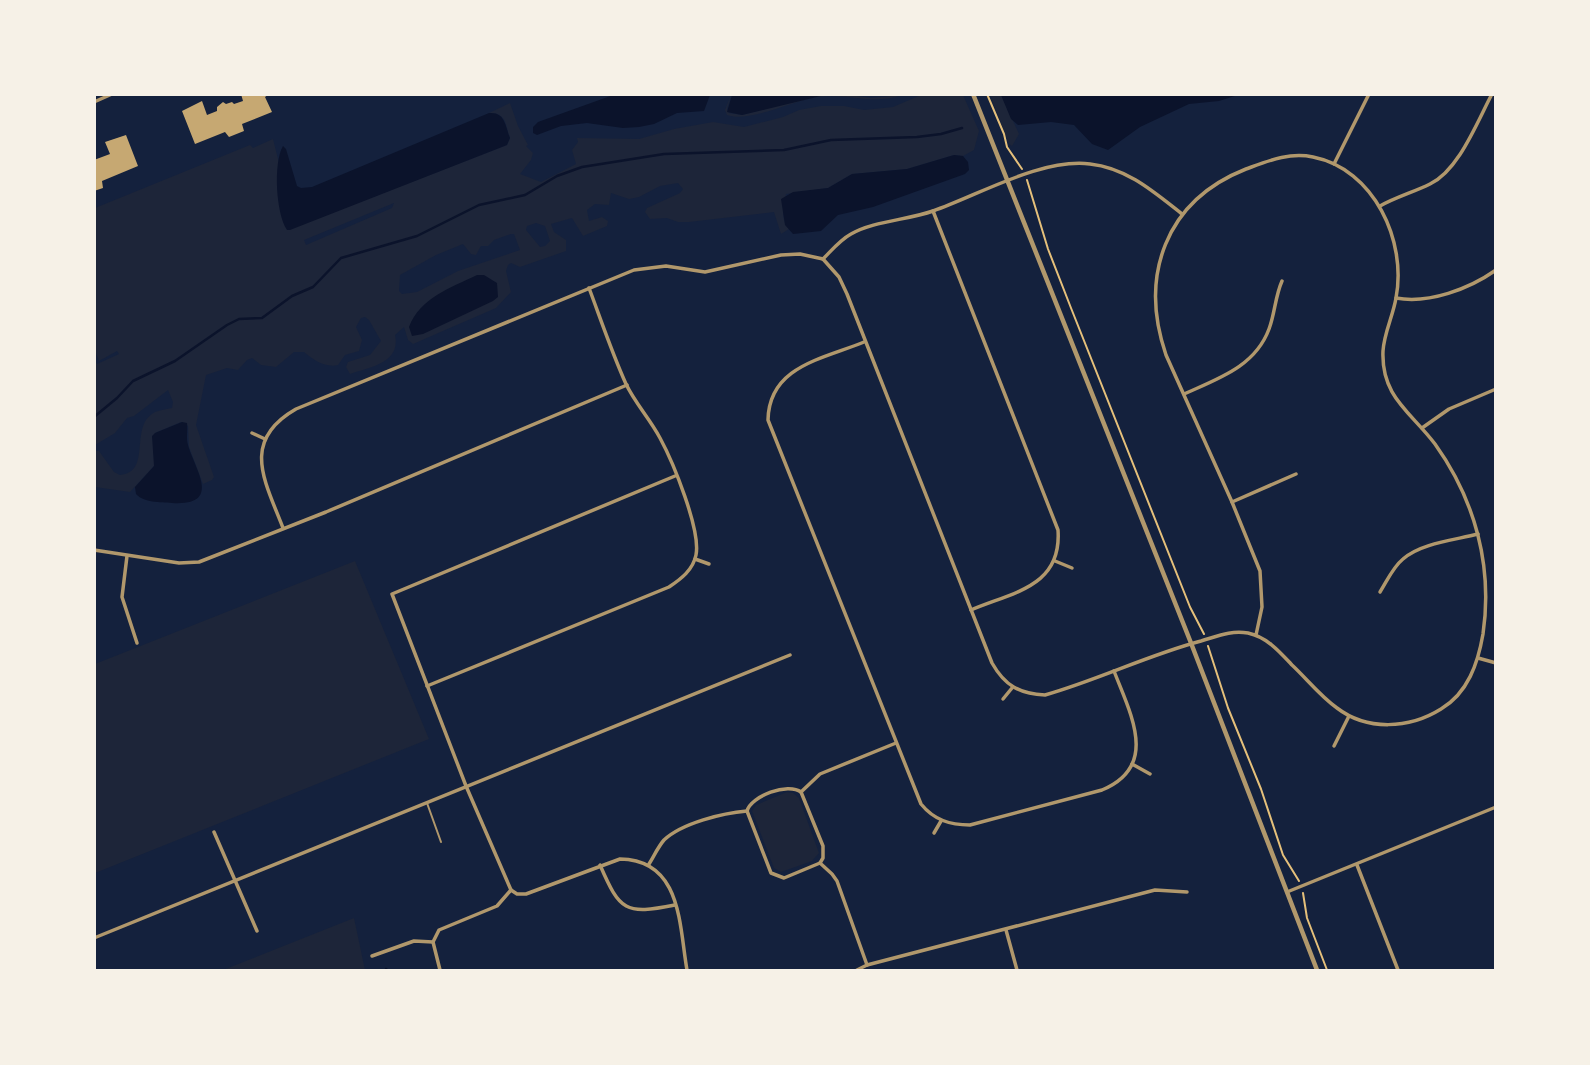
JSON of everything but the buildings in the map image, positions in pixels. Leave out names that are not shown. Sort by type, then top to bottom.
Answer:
[{"type":"street","points":[[94,102],[112,94]]},
{"type":"street","points":[[973,94],[1191,643],[1317,971]]},
{"type":"street","points":[[1334,164],[1369,94]]},
{"type":"street","points":[[1380,207],[1444,176],[1455,162],[1492,94]]},
{"type":"street","points":[[283,528],[264,476],[261,453],[265,439],[278,421],[296,409],[589,288],[644,268],[666,266],[705,272],[780,255],[800,254],[823,259],[844,286],[992,663],[998,674],[1012,688],[1028,694],[1045,695],[1175,647],[1226,632],[1256,635],[1270,643],[1326,698],[1349,716],[1385,725],[1401,724],[1430,715],[1457,697],[1478,658],[1486,605],[1478,534],[1462,489],[1448,463],[1422,428],[1402,409],[1384,373],[1383,350],[1396,298],[1397,254],[1380,207],[1362,185],[1334,164],[1303,155],[1269,160],[1220,181],[1182,214],[1165,244],[1154,284],[1159,335],[1260,571],[1262,607],[1256,635]]},
{"type":"street","points":[[823,259],[850,234],[933,211],[1056,165],[1072,163],[1102,166],[1136,180],[1182,214]]},
{"type":"street","points":[[933,211],[1056,523],[1058,547],[1055,561],[1048,573],[1036,583],[971,610]]},
{"type":"street","points":[[1396,298],[1432,298],[1479,280],[1496,270]]},
{"type":"street","points":[[1184,394],[1228,374],[1251,357],[1269,330],[1275,296],[1282,281]]},
{"type":"street","points":[[427,686],[669,587],[683,578],[695,559],[697,546],[694,525],[661,439],[627,385],[589,288]]},
{"type":"street","points":[[864,342],[788,375],[775,388],[768,404],[768,420],[918,798],[926,810],[942,821],[970,825],[1096,792],[1117,782],[1132,764],[1137,749],[1136,733],[1114,671]]},
{"type":"street","points":[[94,550],[179,564],[200,562],[627,385]]},
{"type":"street","points":[[1422,428],[1449,409],[1496,389]]},
{"type":"street","points":[[252,433],[265,439]]},
{"type":"street","points":[[1232,502],[1296,474]]},
{"type":"street","points":[[675,476],[392,594],[466,786],[511,890],[517,894],[526,894],[621,859],[633,859],[649,864],[662,874],[676,905],[687,971]]},
{"type":"street","points":[[1380,592],[1396,566],[1415,551],[1478,534]]},
{"type":"street","points":[[127,556],[122,597],[137,643]]},
{"type":"street","points":[[695,559],[709,564]]},
{"type":"street","points":[[1055,561],[1072,568]]},
{"type":"street","points":[[94,938],[790,655]]},
{"type":"street","points":[[1478,658],[1496,663]]},
{"type":"street","points":[[1003,699],[1012,688]]},
{"type":"street","points":[[1334,746],[1349,716]]},
{"type":"street","points":[[801,792],[820,774],[896,743]]},
{"type":"street","points":[[1132,764],[1150,774]]},
{"type":"street","points":[[794,787],[801,792],[823,846],[823,858],[820,863],[783,878],[771,873],[747,811],[748,805],[786,788],[794,787]]},
{"type":"street","points":[[1287,892],[1496,807]]},
{"type":"street","points":[[649,864],[662,842],[670,835],[715,816],[747,811]]},
{"type":"street","points":[[934,833],[942,821]]},
{"type":"street","points":[[214,832],[257,931]]},
{"type":"street","points":[[820,863],[837,881],[867,965]]},
{"type":"street","points":[[1357,864],[1398,971]]},
{"type":"street","points":[[600,865],[610,890],[626,907],[647,910],[676,905]]},
{"type":"street","points":[[440,971],[433,942],[439,930],[497,906],[511,890]]},
{"type":"street","points":[[857,971],[867,965],[1155,890],[1186,892]]},
{"type":"street","points":[[1006,930],[1017,971]]},
{"type":"street","points":[[372,956],[414,941],[433,942]]},
{"type":"lane","points":[[426,802],[441,842]]},
{"type":"path","points":[[987,94],[1007,147],[1023,170]]},
{"type":"path","points":[[1027,180],[1070,308],[1190,607],[1203,633]]},
{"type":"path","points":[[1208,646],[1228,708],[1261,789],[1271,825],[1283,855],[1299,881]]},
{"type":"path","points":[[1303,891],[1307,918],[1327,971]]},
{"type":"shaded area","points":[[616,94],[710,95],[704,111],[677,113],[654,124],[623,128],[587,123],[561,126],[537,135],[533,133],[533,127],[538,122]]},
{"type":"shaded area","points":[[732,94],[825,95],[742,115],[727,112]]},
{"type":"shaded area","points":[[843,94],[871,98],[902,95],[881,99],[816,97],[736,117],[727,115],[725,110],[731,95],[727,109],[729,113],[742,115],[819,95]]},
{"type":"shaded area","points":[[921,95],[963,95],[979,131],[974,150],[963,156],[954,155],[907,169],[852,174],[828,188],[786,194],[784,217],[789,229],[781,234],[774,212],[689,222],[667,218],[650,219],[645,212],[647,208],[680,193],[683,189],[678,183],[660,186],[629,199],[611,193],[609,205],[595,204],[587,210],[589,221],[602,217],[608,221],[607,226],[583,236],[572,218],[551,224],[554,232],[566,240],[566,251],[520,267],[511,263],[508,265],[506,271],[511,292],[496,308],[413,344],[408,340],[404,327],[395,335],[396,344],[389,358],[375,366],[350,374],[346,367],[348,362],[370,355],[381,341],[365,317],[361,318],[356,327],[362,340],[359,351],[345,355],[338,365],[324,364],[304,352],[294,352],[276,367],[261,365],[252,358],[238,370],[227,368],[206,375],[196,425],[214,477],[212,480],[203,484],[189,447],[188,426],[181,422],[155,433],[154,466],[130,492],[95,487],[95,451],[99,451],[114,472],[120,475],[130,472],[136,466],[147,419],[155,412],[172,408],[173,402],[168,390],[134,416],[127,418],[115,433],[95,445],[94,359],[97,364],[119,354],[117,351],[99,361],[95,351],[95,208],[250,145],[253,148],[273,139],[295,227],[507,145],[510,138],[504,120],[499,115],[489,113],[510,103],[528,145],[526,146],[533,153],[520,174],[541,182],[576,164],[572,150],[578,142],[577,138],[639,139],[713,122],[744,127],[821,106],[844,106],[864,110],[893,107]],"holes":[[[394,203],[392,208],[306,245],[304,240]],[[536,223],[545,226],[550,241],[540,247],[526,230],[527,226]],[[514,234],[520,250],[458,271],[417,292],[402,294],[399,291],[400,275],[436,255],[463,244],[471,254],[476,255],[481,246],[488,246],[494,240]]]},
{"type":"shaded area","points":[[990,95],[1001,95],[1019,134],[1012,146],[1009,144]]},
{"type":"shaded area","points":[[1001,95],[1238,95],[1219,101],[1189,104],[1140,127],[1108,150],[1092,144],[1074,125],[1051,122],[1018,125],[1011,119]]},
{"type":"shaded area","points":[[494,113],[504,120],[510,138],[507,145],[287,230],[280,213],[277,188],[278,164],[283,146],[297,186],[312,187]]},
{"type":"shaded area","points":[[954,155],[963,156],[968,162],[969,170],[965,174],[873,207],[838,215],[821,231],[793,234],[785,225],[781,199],[793,192],[828,188],[852,174],[907,169]]},
{"type":"shaded area","points":[[477,275],[484,275],[497,283],[498,297],[423,334],[412,336],[409,327],[420,308],[437,295]]},
{"type":"shaded area","points":[[182,422],[187,423],[187,442],[202,485],[201,493],[197,499],[188,502],[143,499],[136,494],[135,487],[154,466],[152,436]]},
{"type":"shaded area","points":[[355,561],[429,739],[95,873],[95,664]]},
{"type":"shaded area","points":[[787,792],[799,798],[819,853],[812,861],[781,872],[774,868],[752,811],[756,805]]},
{"type":"shaded area","points":[[354,918],[365,970],[223,970]]},
{"type":"waterway","points":[[94,417],[133,381],[175,361],[227,325],[239,319],[262,318],[292,296],[313,287],[341,258],[417,236],[479,205],[525,195],[557,176],[582,167],[664,154],[784,150],[831,140],[917,137],[962,128]]}]
